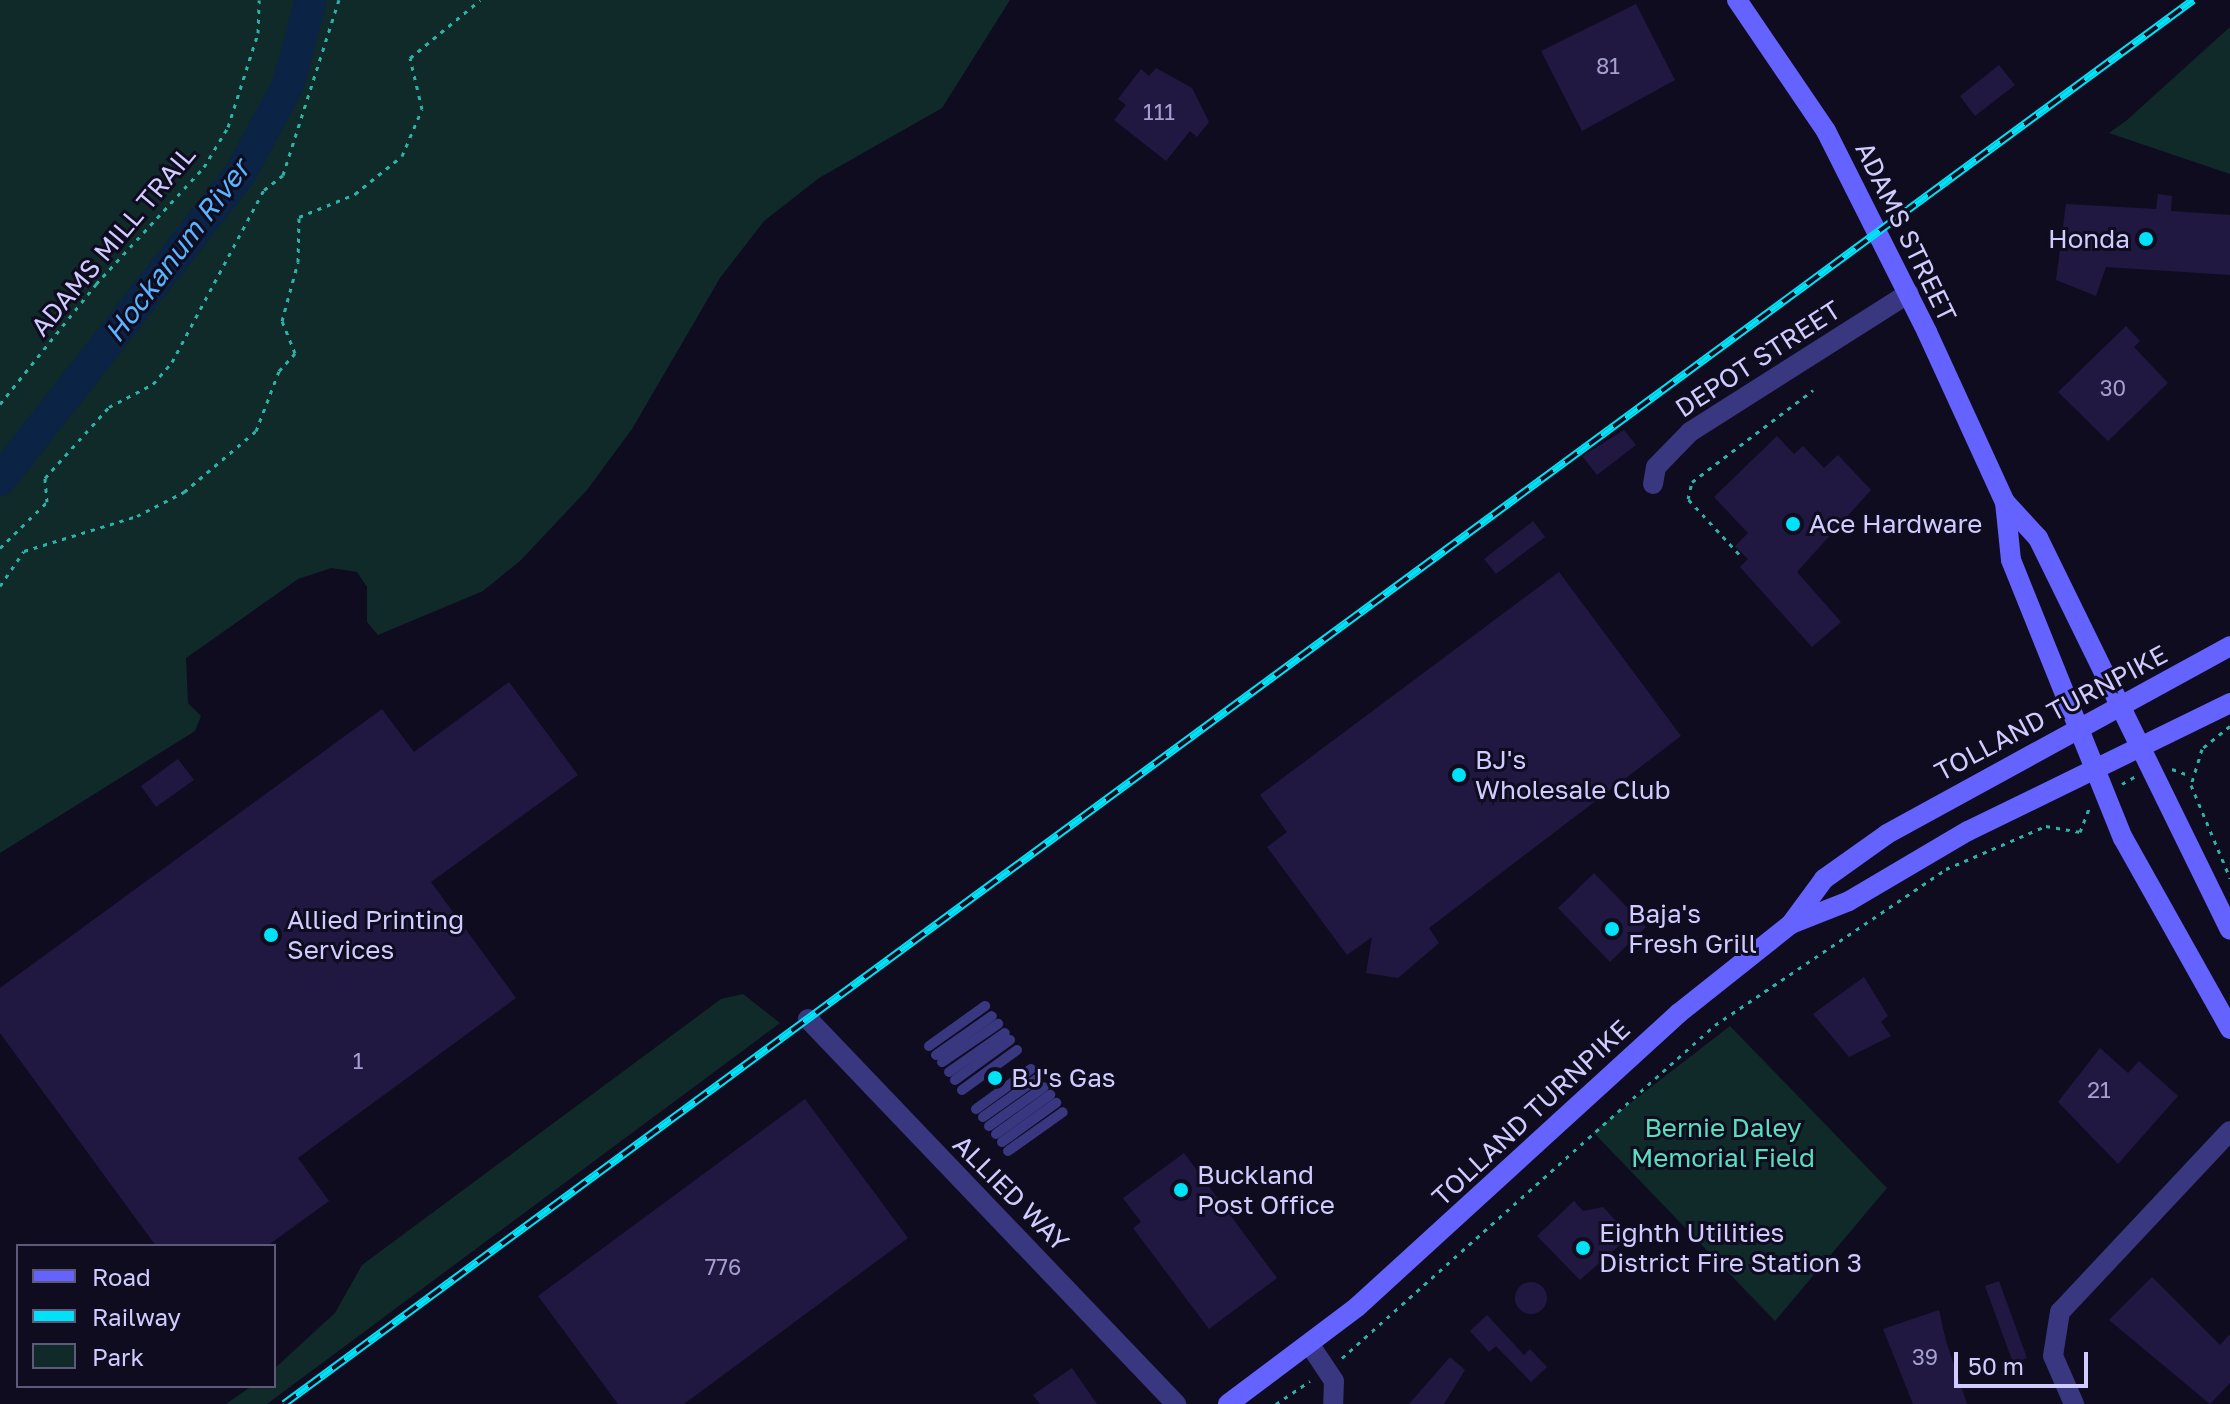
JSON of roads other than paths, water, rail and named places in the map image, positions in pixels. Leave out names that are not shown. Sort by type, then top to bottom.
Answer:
[{"type":"main road","name":"ADAMS STREET","points":[[1737,0],[1826,131],[1909,293],[2005,502],[2038,538],[2146,771],[2230,930]]},
{"type":"main road","name":"ADAMS STREET","points":[[2005,502],[2011,560],[2095,770],[2160,912],[2230,1029]]},
{"type":"main road","name":"TOLLAND TURNPIKE","points":[[1228,1404],[1310,1345],[1679,1013],[1791,924],[1824,879],[1859,853],[2078,728],[2230,646]]},
{"type":"main road","name":"TOLLAND TURNPIKE","points":[[1791,924],[1849,901],[1968,831],[2230,703]]},
{"type":"street","name":"DEPOT STREET","points":[[1653,484],[1656,467],[1690,432],[1909,293]]},
{"type":"street","name":"ALLIED WAY","points":[[808,1019],[1176,1404]]},
{"type":"street","points":[[2074,1404],[2053,1356],[2060,1312],[2230,1131]]},
{"type":"street","points":[[1310,1345],[1327,1369],[1333,1404]]},
{"type":"lane","points":[[985,1006],[935,1054],[1001,1028],[955,1081],[1017,1050]]},
{"type":"lane","points":[[992,1130],[1047,1091]]},
{"type":"lane","points":[[992,1130],[1047,1091]]},
{"type":"lane","points":[[992,1130],[1047,1091]]},
{"type":"waterway","name":"Hockanum River","points":[[0,480],[240,174],[288,85],[311,0]]},
{"type":"railway","points":[[284,1404],[2193,0]]},
{"type":"place","name":"Honda","points":[[2146,239]]},
{"type":"place","name":"Ace Hardware","points":[[1793,524]]},
{"type":"place","name":"BJ's Wholesale Club","points":[[1459,775]]},
{"type":"place","name":"Baja's Fresh Grill","points":[[1612,929]]},
{"type":"place","name":"Allied Printing Services","points":[[271,935]]},
{"type":"place","name":"BJ's Gas","points":[[995,1078]]},
{"type":"place","name":"Buckland Post Office","points":[[1181,1190]]},
{"type":"place","name":"Eighth Utilities District Fire Station 3","points":[[1583,1248]]},
{"type":"park label","name":"Bernie Daley Memorial Field","points":[[1723,1143]]}]
